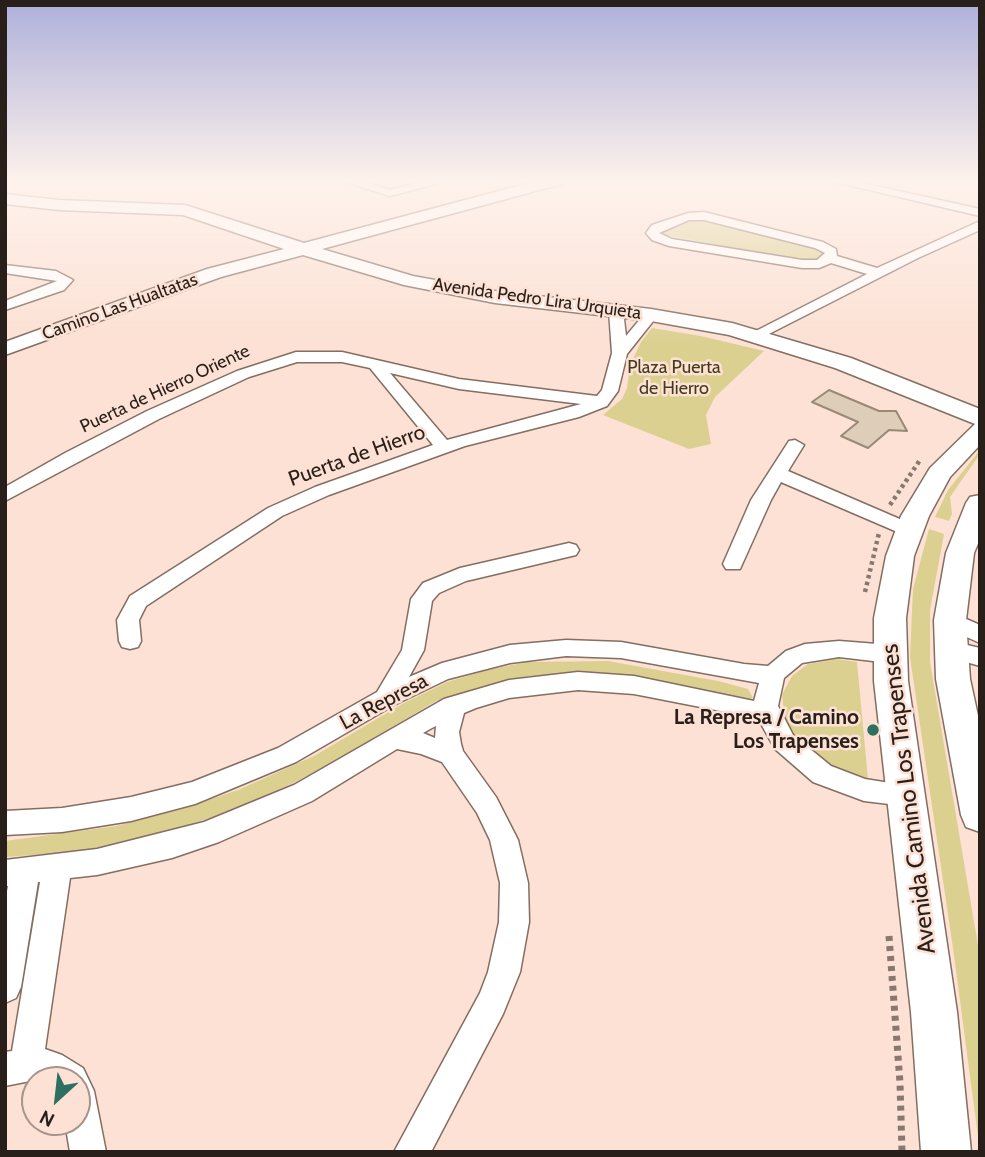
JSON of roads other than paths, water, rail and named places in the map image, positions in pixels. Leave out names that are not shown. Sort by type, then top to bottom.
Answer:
[{"type":"main road","name":"Avenida Pedro Lira Urquieta","points":[[258,234],[372,271],[440,287],[533,303],[651,315],[757,336],[843,363],[980,418]]},
{"type":"main road","name":"Camino Las Hualtatas","points":[[5,349],[190,281],[354,234]]},
{"type":"main road","name":"Avenida Camino Los Trapenses","points":[[946,1152],[934,1012],[890,654],[894,586],[909,530],[939,474],[980,430]]},
{"type":"main road","points":[[980,503],[960,553],[957,709],[980,815]]},
{"type":"street","points":[[654,234],[664,240],[802,264],[819,264],[830,258],[878,272]]},
{"type":"street","points":[[774,234],[825,247],[832,253],[830,258]]},
{"type":"street","points":[[757,336],[878,272],[960,234]]},
{"type":"street","points":[[5,269],[60,275],[66,280],[55,289],[5,306]]},
{"type":"street","points":[[601,402],[610,391],[620,353],[616,311]]},
{"type":"street","points":[[620,353],[651,315]]},
{"type":"street","name":"Puerta de Hierro Oriente","points":[[5,495],[143,420],[269,364],[296,357],[322,355],[470,386],[601,402]]},
{"type":"street","points":[[376,366],[444,448]]},
{"type":"street","name":"Puerta de Hierro","points":[[130,640],[128,620],[138,601],[255,523],[322,491],[475,437],[573,413],[601,402]]},
{"type":"street","points":[[733,564],[761,500],[795,445]]},
{"type":"street","points":[[776,473],[909,530]]},
{"type":"street","points":[[386,698],[413,650],[422,599],[436,585],[460,575],[569,550]]},
{"type":"street","points":[[960,642],[980,635]]},
{"type":"street","name":"La Represa","points":[[5,823],[62,820],[131,809],[195,793],[286,755],[386,698],[442,672],[540,649],[593,648],[644,653],[744,673],[774,675]]},
{"type":"street","points":[[890,654],[839,649],[805,653],[784,663],[774,675],[766,698],[769,715],[784,742],[822,775],[863,790],[906,795]]},
{"type":"street","points":[[413,650],[434,659],[467,664]]},
{"type":"street","name":"La Represa","points":[[15,872],[122,857],[172,845],[242,821],[322,783],[394,738],[453,706],[487,694],[534,684],[600,681],[666,690],[769,715]]},
{"type":"street","name":"La Represa","points":[[452,755],[447,732],[453,706]]},
{"type":"street","name":"La Represa","points":[[394,738],[424,744],[452,755]]},
{"type":"street","points":[[412,1152],[492,1003],[504,972],[514,922],[514,883],[504,840],[487,805],[452,755]]},
{"type":"street","points":[[16,1068],[57,868]]},
{"type":"street","points":[[5,988],[15,872]]},
{"type":"place","name":"La Represa / Camino Los Trapenses","points":[[873,730]]},
{"type":"park label","name":"Plaza Puerta de Hierro","points":[[674,378]]}]
